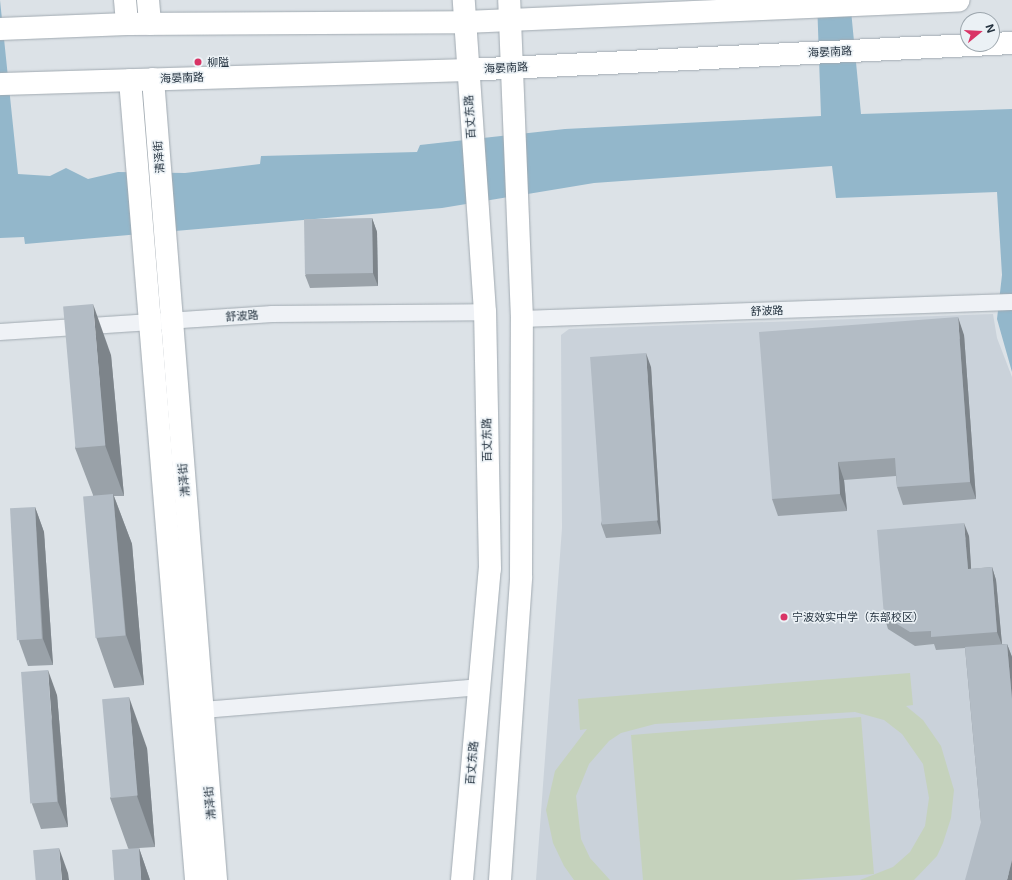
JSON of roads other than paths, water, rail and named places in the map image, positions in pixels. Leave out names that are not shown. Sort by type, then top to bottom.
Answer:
[{"type":"main road","points":[[125,0],[127,24]]},
{"type":"main road","points":[[148,0],[150,24]]},
{"type":"main road","name":"百丈东路","points":[[462,880],[490,569],[485,312],[466,70],[464,0]]},
{"type":"main road","points":[[0,29],[127,24],[465,22],[509,10],[781,4],[807,7],[959,0]]},
{"type":"main road","points":[[500,880],[521,577],[522,319],[510,68],[509,10]]},
{"type":"main road","name":"海晏南路","points":[[0,84],[466,70],[1012,43]]},
{"type":"main road","name":"清泽街","points":[[152,79],[162,321],[196,880]]},
{"type":"main road","name":"清泽街","points":[[130,80],[162,321],[202,710],[216,880]]},
{"type":"street","name":"舒波路","points":[[522,319],[1012,302]]},
{"type":"street","name":"舒波路","points":[[0,332],[272,314],[485,312]]},
{"type":"street","points":[[202,710],[479,687]]},
{"type":"water","points":[[0,0],[18,174],[50,176],[66,168],[88,179],[118,172],[185,173],[260,164],[261,156],[417,152],[420,145],[565,129],[821,116],[817,0],[850,0],[861,114],[1012,109],[1012,372],[997,319],[1002,275],[997,192],[836,198],[832,166],[594,183],[442,208],[25,244],[24,237],[0,238]]},
{"type":"place","name":"柳隘","points":[[198,62]]},
{"type":"place","name":"宁波效实中学（东部校区）","points":[[784,617]]}]
